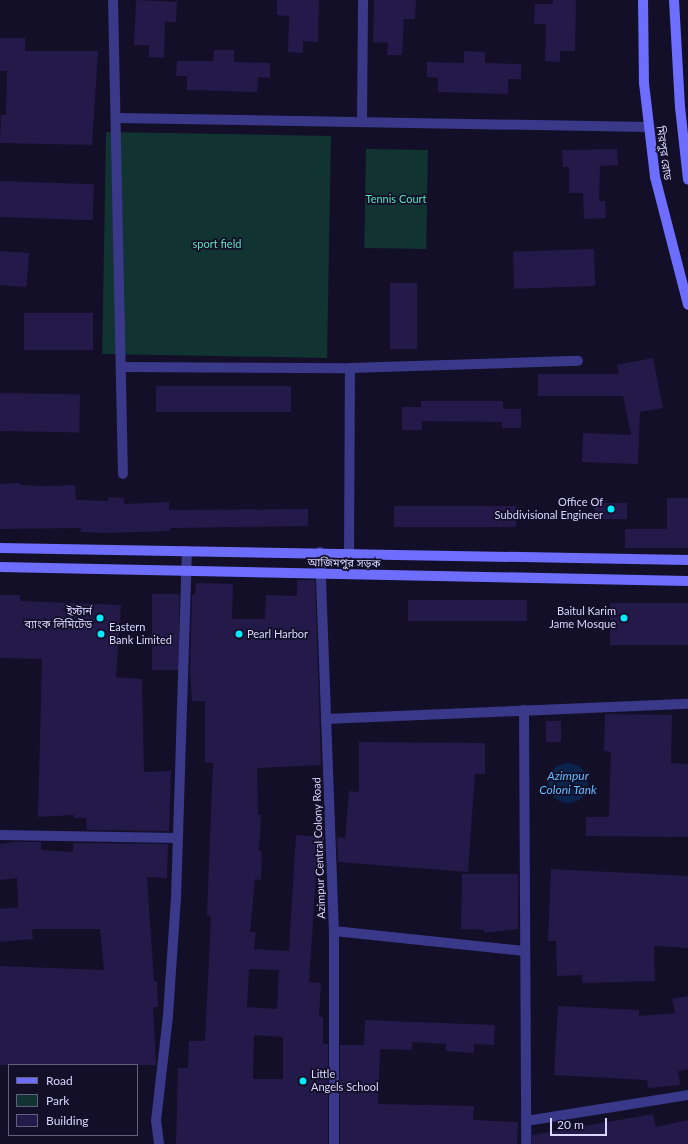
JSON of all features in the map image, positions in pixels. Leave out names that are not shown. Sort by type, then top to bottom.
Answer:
[{"type":"main road","name":"মিরপুর রোড","points":[[643,0],[648,127],[654,177],[688,305]]},
{"type":"main road","name":"মিরপুর রোড","points":[[674,0],[680,107],[688,180]]},
{"type":"main road","name":"আজিমপুর সড়ক","points":[[0,548],[320,552],[688,560]]},
{"type":"main road","name":"আজিমপুর সড়ক","points":[[0,567],[187,569],[321,575],[688,581]]},
{"type":"street","points":[[113,0],[117,118],[123,474]]},
{"type":"street","points":[[362,121],[363,0]]},
{"type":"street","points":[[117,118],[648,127]]},
{"type":"street","points":[[122,367],[350,368],[578,361]]},
{"type":"street","points":[[349,553],[350,368]]},
{"type":"street","points":[[159,1144],[156,1121],[174,946],[176,838],[188,551]]},
{"type":"street","name":"Azimpur Central Colony Road","points":[[320,552],[334,931],[334,1144]]},
{"type":"street","points":[[326,719],[688,704]]},
{"type":"street","points":[[524,710],[526,1144]]},
{"type":"street","points":[[0,835],[176,838]]},
{"type":"street","points":[[334,931],[525,951]]},
{"type":"street","points":[[526,1121],[688,1095]]},
{"type":"green space","name":"sport field","points":[[106,132],[331,136],[327,358],[102,354]]},
{"type":"green space","name":"Tennis Court","points":[[366,149],[428,150],[426,249],[364,248]]},
{"type":"water","name":"Azimpur Coloni Tank","points":[[572,763],[579,766],[585,772],[588,783],[587,791],[579,800],[572,803],[564,803],[557,800],[549,791],[548,779],[551,772],[560,764]]},
{"type":"building","points":[[136,0],[177,2],[176,22],[165,22],[164,58],[149,57],[149,45],[134,45]]},
{"type":"building","points":[[277,0],[319,0],[318,42],[303,41],[303,53],[288,52],[289,16],[277,15]]},
{"type":"building","points":[[374,0],[416,0],[415,19],[404,19],[402,55],[387,55],[388,43],[373,42]]},
{"type":"building","points":[[553,0],[576,0],[575,51],[560,51],[560,62],[545,61],[546,24],[534,24],[535,4],[553,4]]},
{"type":"building","points":[[0,38],[25,38],[25,51],[98,51],[92,145],[0,143],[1,115],[6,115],[7,71],[0,71]]},
{"type":"building","points":[[214,50],[234,50],[234,62],[270,63],[270,78],[258,77],[257,92],[187,90],[187,76],[176,76],[177,61],[213,61]]},
{"type":"building","points":[[464,51],[485,52],[485,63],[521,64],[521,79],[508,79],[508,94],[438,92],[438,78],[427,77],[427,62],[464,63]]},
{"type":"building","points":[[617,149],[618,165],[600,166],[599,201],[605,201],[606,218],[584,219],[583,193],[569,193],[569,167],[563,167],[562,150]]},
{"type":"building","points":[[0,181],[94,184],[93,220],[0,217]]},
{"type":"building","points":[[594,249],[595,286],[514,289],[513,252]]},
{"type":"building","points":[[0,251],[29,253],[27,287],[0,285]]},
{"type":"building","points":[[390,283],[417,283],[417,349],[390,349]]},
{"type":"building","points":[[24,313],[93,313],[93,350],[24,350]]},
{"type":"building","points":[[653,358],[663,408],[640,412],[638,464],[582,462],[583,433],[631,435],[623,396],[538,396],[538,374],[619,374],[617,365]]},
{"type":"building","points":[[156,386],[291,386],[291,412],[156,412]]},
{"type":"building","points":[[0,393],[80,394],[79,432],[0,431]]},
{"type":"building","points":[[421,401],[503,401],[503,409],[521,409],[521,428],[502,428],[502,422],[422,421],[422,430],[402,430],[402,407],[421,407]]},
{"type":"building","points":[[20,483],[20,485],[44,486],[75,485],[76,500],[108,501],[108,497],[124,498],[124,504],[169,502],[169,510],[308,509],[308,526],[170,528],[170,531],[106,533],[80,532],[81,528],[0,529],[0,484]]},
{"type":"building","points":[[667,498],[688,498],[688,548],[625,548],[625,529],[667,529]]},
{"type":"building","points":[[595,503],[627,503],[627,519],[595,519]]},
{"type":"building","points":[[394,506],[516,506],[516,527],[394,527]]},
{"type":"building","points":[[297,580],[315,580],[321,765],[257,768],[258,815],[261,815],[259,851],[262,851],[261,880],[255,879],[250,932],[256,932],[254,949],[289,951],[296,835],[324,837],[325,861],[317,861],[309,982],[321,983],[319,1017],[323,1017],[323,1044],[328,1044],[328,1144],[176,1144],[178,1068],[188,1068],[189,1041],[205,1041],[211,916],[207,915],[213,763],[205,763],[205,701],[192,701],[190,671],[192,595],[195,595],[196,583],[233,584],[232,619],[265,619],[266,595],[297,596]],"holes":[[[249,969],[279,970],[277,1009],[247,1007]],[[254,1035],[283,1037],[283,1079],[253,1079]]]},
{"type":"building","points":[[152,594],[179,594],[179,670],[152,670]]},
{"type":"building","points":[[0,595],[20,595],[20,601],[121,605],[116,677],[142,679],[144,772],[171,771],[169,831],[87,830],[86,818],[74,818],[74,815],[38,817],[42,659],[0,658]]},
{"type":"building","points":[[408,600],[527,600],[527,621],[408,621]]},
{"type":"building","points":[[610,603],[688,603],[688,645],[610,645]]},
{"type":"building","points":[[605,714],[672,715],[671,763],[688,764],[688,837],[586,836],[586,817],[609,817],[611,752],[604,751]]},
{"type":"building","points":[[546,721],[561,721],[561,742],[546,742]]},
{"type":"building","points":[[359,742],[485,743],[485,774],[475,774],[468,872],[338,862],[337,837],[345,838],[349,791],[359,792]]},
{"type":"building","points":[[14,842],[41,842],[41,850],[73,852],[73,843],[168,844],[167,878],[147,877],[154,981],[157,981],[158,1007],[153,1007],[156,1065],[0,1065],[0,966],[104,970],[100,929],[32,929],[33,939],[0,942],[0,909],[18,907],[17,878],[0,880],[0,844]]},
{"type":"building","points":[[551,869],[688,876],[688,948],[654,946],[655,981],[582,983],[582,975],[557,976],[556,941],[548,941]]},
{"type":"building","points":[[462,874],[518,874],[518,929],[484,933],[484,930],[461,929]]},
{"type":"building","points":[[688,996],[688,1069],[678,1071],[680,1085],[648,1088],[647,1080],[554,1075],[558,1006],[639,1010],[639,1016],[675,1013],[672,999]]},
{"type":"building","points":[[365,1020],[495,1025],[494,1045],[474,1044],[474,1053],[446,1051],[446,1044],[412,1042],[412,1050],[380,1049],[378,1104],[474,1106],[473,1120],[518,1122],[517,1144],[340,1144],[340,1045],[364,1045]]},
{"type":"building","points":[[653,1114],[656,1127],[688,1120],[688,1144],[532,1144],[532,1135]]},
{"type":"place","name":"Office Of Subdivisional Engineer","points":[[611,509]]},
{"type":"place","name":"ইস্টার্ন ব্যাংক লিমিটেড","points":[[100,618]]},
{"type":"place","name":"Baitul Karim Jame Mosque","points":[[624,618]]},
{"type":"place","name":"Eastern Bank Limited","points":[[101,634]]},
{"type":"place","name":"Pearl Harbor","points":[[239,634]]},
{"type":"place","name":"Little Angels School","points":[[303,1081]]}]
